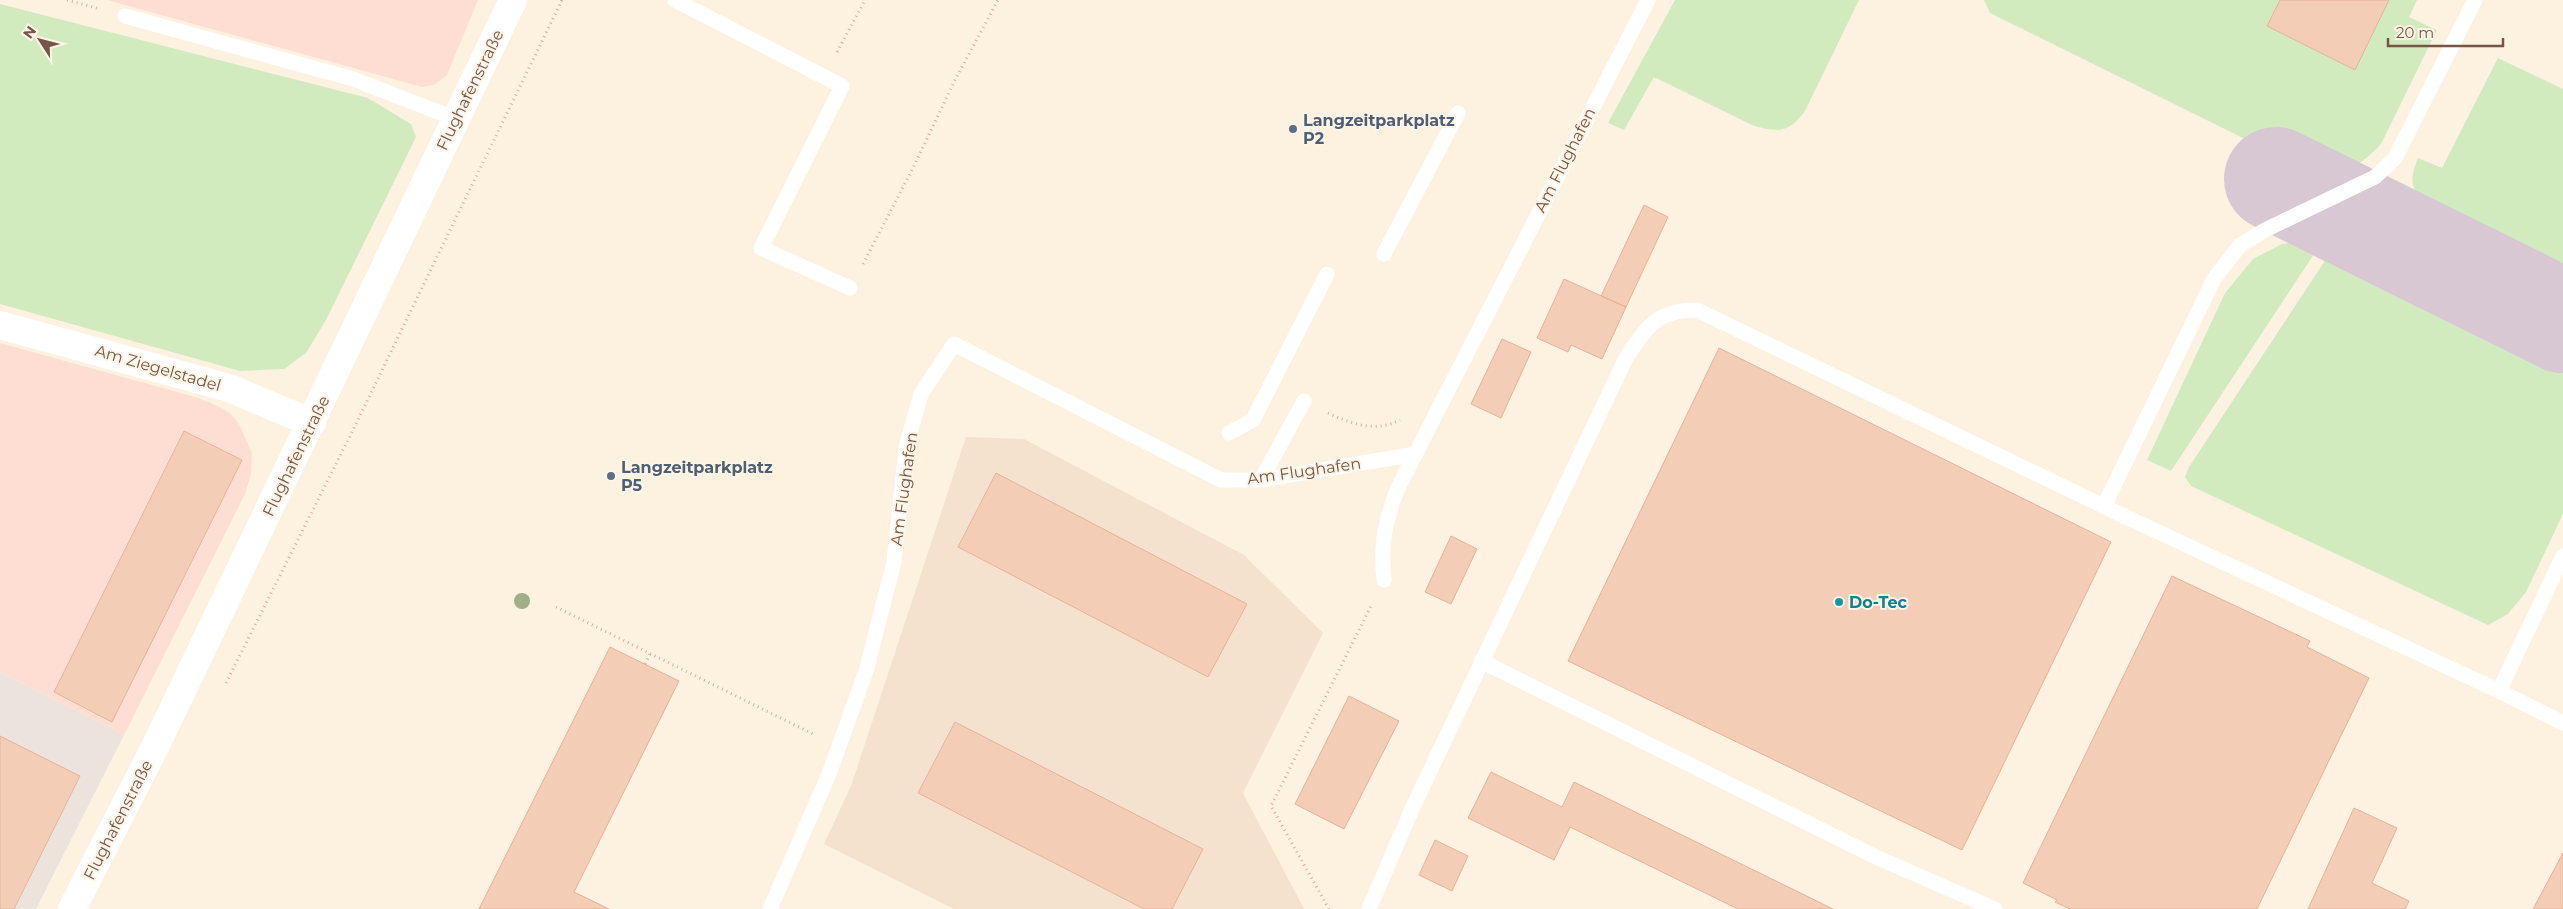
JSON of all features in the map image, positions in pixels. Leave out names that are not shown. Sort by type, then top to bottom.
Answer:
[{"type":"street","name":"Flughafenstraße","points":[[72,909],[155,747],[312,423],[513,0]]},
{"type":"street","name":"Am Ziegelstadel","points":[[0,325],[220,385],[312,423]]},
{"type":"lane","points":[[675,0],[842,86],[761,248],[850,288]]},
{"type":"lane","name":"Am Flughafen","points":[[1384,580],[1381,553],[1386,522],[1397,490],[1648,0]]},
{"type":"lane","points":[[2104,506],[2219,272],[2240,245],[2265,230],[2374,177],[2395,158],[2475,0]]},
{"type":"lane","points":[[125,16],[353,79],[456,119]]},
{"type":"lane","points":[[1384,254],[1458,113]]},
{"type":"lane","points":[[1229,433],[1253,420],[1327,274]]},
{"type":"lane","points":[[1369,909],[1412,809],[1481,661],[1626,358],[1643,333],[1659,319],[1674,310],[1696,310],[2563,723]]},
{"type":"lane","name":"Am Flughafen","points":[[770,909],[839,746],[866,671],[894,562],[908,438],[921,394],[954,344],[1222,480],[1260,480],[1416,454]]},
{"type":"lane","points":[[1260,480],[1304,401]]},
{"type":"lane","points":[[2499,691],[2563,556]]},
{"type":"lane","points":[[1481,661],[1876,857],[1995,909]]},
{"type":"path","points":[[67,0],[125,16]]},
{"type":"path","points":[[222,692],[354,429],[562,0]]},
{"type":"path","points":[[824,76],[865,0]]},
{"type":"path","points":[[850,288],[998,0]]},
{"type":"path","points":[[1325,412],[1347,422],[1368,427],[1391,425],[1406,416]]},
{"type":"path","points":[[1329,909],[1271,806],[1373,602]]},
{"type":"path","points":[[556,607],[839,746]]},
{"type":"path","points":[[645,664],[650,654]]},
{"type":"shaded area","points":[[107,0],[478,0],[447,75],[434,85],[422,87]]},
{"type":"shaded area","points":[[0,343],[195,397],[218,406],[231,414],[239,424],[252,453],[251,474],[245,494],[124,735],[0,672]]},
{"type":"shaded area","points":[[966,437],[1024,439],[1244,555],[1323,633],[1243,793],[1304,909],[954,909],[824,844],[851,786]]},
{"type":"shaded area","points":[[0,672],[124,735],[36,909],[0,909]]},
{"type":"green space","points":[[1675,0],[1859,0],[1806,109],[1795,123],[1789,127],[1776,130],[1752,125],[1654,77],[1624,130],[1608,123]]},
{"type":"green space","points":[[1984,0],[2417,0],[2409,17],[2437,30],[2381,144],[2355,166],[2324,178],[1990,13]]},
{"type":"green space","points":[[0,4],[368,98],[411,124],[416,137],[326,320],[306,353],[284,369],[240,371],[0,304]]},
{"type":"green space","points":[[2498,58],[2563,89],[2563,275],[2430,211],[2419,198],[2412,181],[2418,158],[2442,168]]},
{"type":"green space","points":[[2314,239],[2322,242],[2171,471],[2147,460],[2225,293],[2253,259],[2282,244]]},
{"type":"green space","points":[[2338,250],[2563,358],[2563,514],[2526,592],[2508,614],[2488,625],[2191,486],[2185,477],[2189,467],[2330,253]]},
{"type":"building","points":[[2280,0],[2389,0],[2355,70],[2267,26]]},
{"type":"building","points":[[1644,205],[1668,217],[1626,307],[1601,296]]},
{"type":"building","points":[[1564,279],[1626,307],[1602,359],[1571,345],[1568,352],[1537,338]]},
{"type":"building","points":[[1502,339],[1531,352],[1501,418],[1471,404]]},
{"type":"building","name":"Do-Tec","points":[[1719,348],[2111,542],[1962,850],[1568,661]]},
{"type":"building","points":[[184,431],[242,460],[112,722],[54,692]]},
{"type":"building","points":[[996,473],[1247,604],[1208,677],[958,547]]},
{"type":"building","points":[[1451,536],[1477,549],[1451,604],[1425,592]]},
{"type":"building","points":[[2172,576],[2310,641],[2307,647],[2369,678],[2257,909],[2070,909],[2055,902],[2057,900],[2023,883]]},
{"type":"building","points":[[610,647],[679,681],[574,892],[609,909],[479,909]]},
{"type":"building","points":[[1349,696],[1399,721],[1344,829],[1295,804]]},
{"type":"building","points":[[955,722],[1203,849],[1172,909],[1144,909],[918,793]]},
{"type":"building","points":[[0,736],[80,776],[14,909],[0,909]]},
{"type":"building","points":[[1491,772],[1562,807],[1574,782],[1833,909],[1738,909],[1570,827],[1554,860],[1468,818]]},
{"type":"building","points":[[2354,808],[2397,828],[2372,883],[2409,901],[2405,909],[2308,909]]},
{"type":"building","points":[[1435,840],[1468,856],[1452,891],[1419,875]]},
{"type":"building","points":[[2563,853],[2563,909],[2533,909]]},
{"type":"taxiway","points":[[2276,179],[2563,321]]},
{"type":"place","name":"Langzeitparkplatz P2","points":[[1293,129]]},
{"type":"place","name":"Langzeitparkplatz P5","points":[[611,476]]},
{"type":"place","name":"Do-Tec","points":[[1839,602]]}]
